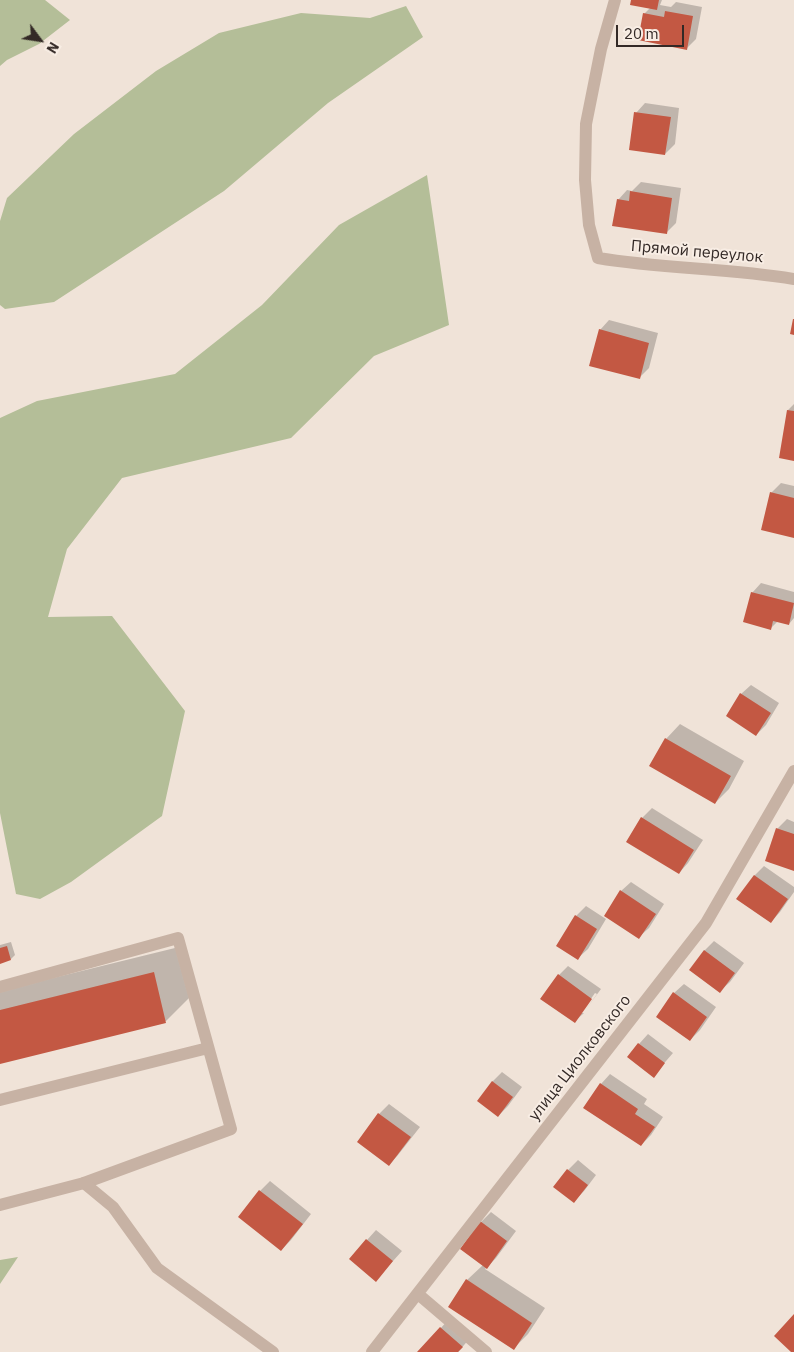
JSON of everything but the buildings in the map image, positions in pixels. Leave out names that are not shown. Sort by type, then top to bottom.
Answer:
[{"type":"street","name":"Прямой переулок","points":[[615,0],[601,49],[586,124],[585,180],[588,225],[598,258],[628,263],[762,273],[794,279]]},
{"type":"street","name":"улица Циолковского","points":[[372,1352],[706,923],[794,771]]},
{"type":"street","points":[[0,987],[178,938],[231,1129],[84,1183],[0,1205]]},
{"type":"street","points":[[0,1100],[208,1048]]},
{"type":"street","points":[[84,1183],[113,1207],[157,1268],[273,1352]]},
{"type":"street","points":[[418,1294],[486,1352]]},
{"type":"green space","points":[[0,0],[45,0],[70,20],[39,44],[7,60],[0,66]]},
{"type":"green space","points":[[406,6],[423,37],[328,103],[224,191],[54,302],[5,309],[0,305],[0,221],[7,198],[74,134],[156,71],[219,33],[301,13],[370,18]]},
{"type":"green space","points":[[427,175],[449,325],[374,356],[291,438],[122,478],[67,549],[48,617],[112,616],[185,711],[162,816],[71,882],[40,899],[16,894],[0,813],[0,418],[37,401],[175,374],[262,305],[339,225]]},
{"type":"green space","points":[[18,1257],[0,1284],[0,1260]]}]
